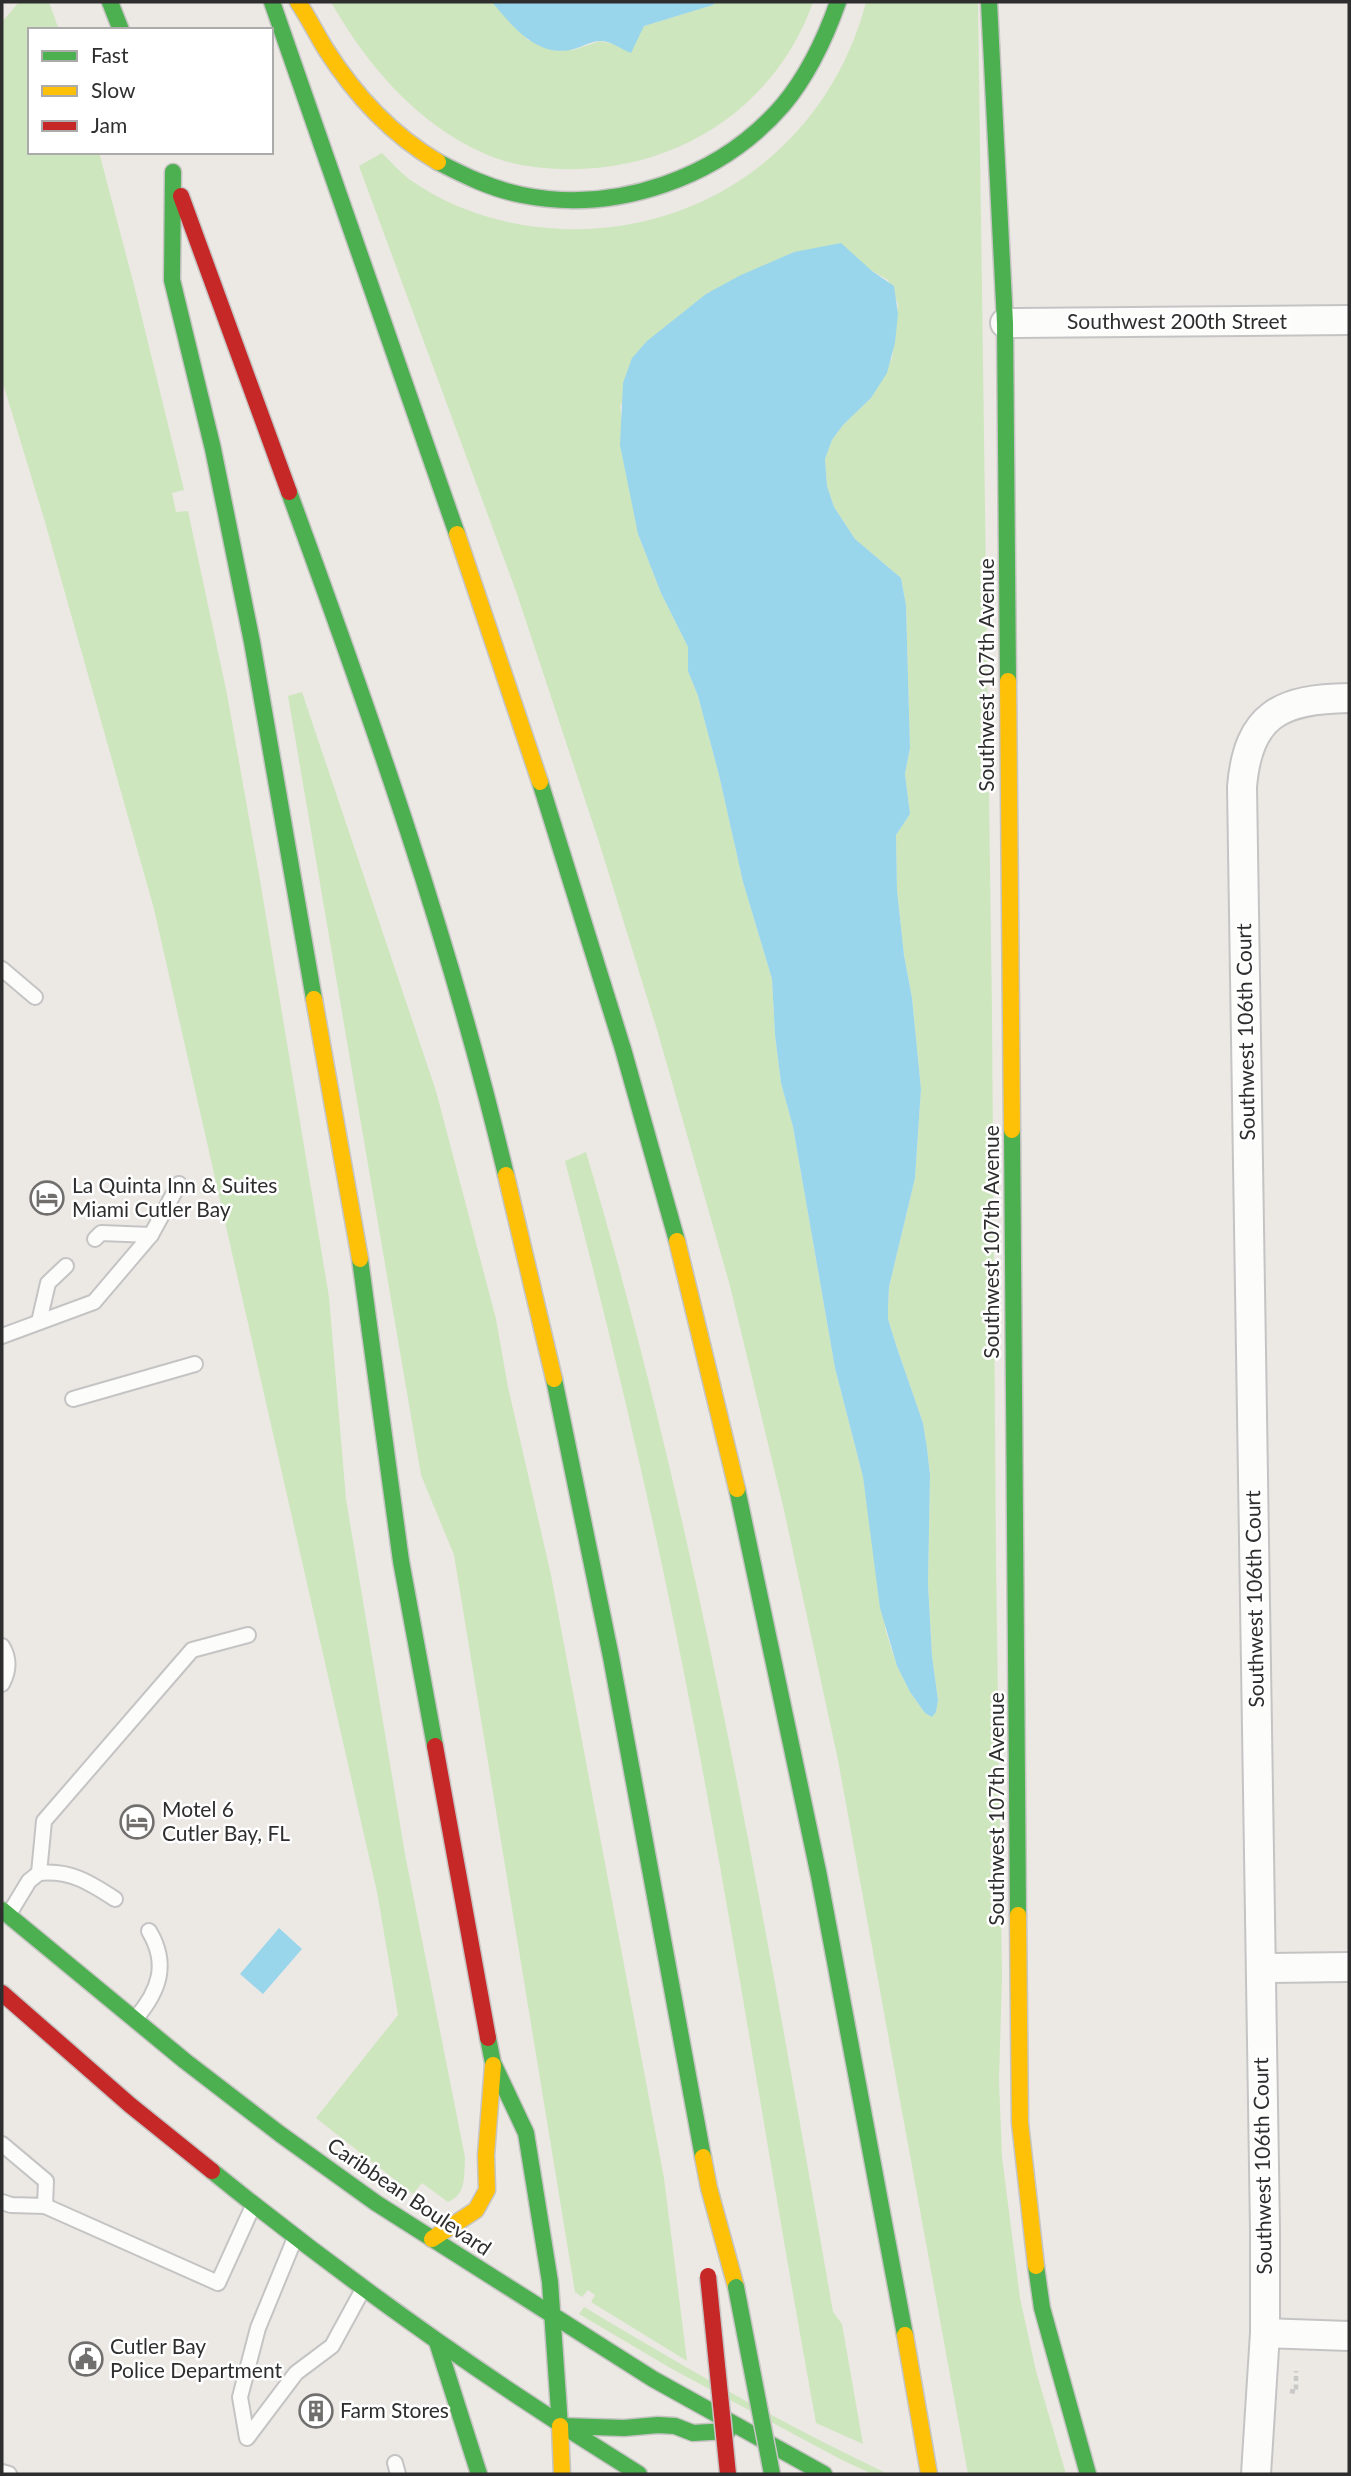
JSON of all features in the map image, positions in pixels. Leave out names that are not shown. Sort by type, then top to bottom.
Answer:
[{"type":"main road","points":[[110,2],[120,28]]},
{"type":"main road","points":[[272,2],[435,469],[595,954],[668,1208],[738,1490],[785,1711],[840,1980],[929,2474]]},
{"type":"main road","points":[[298,2],[325,48],[352,85],[382,119],[418,149],[478,183],[504,192],[526,198],[578,200],[603,199],[653,188],[709,167],[735,149],[774,116],[792,94],[809,68],[838,2]]},
{"type":"main road","name":"Southwest 107th Avenue","points":[[989,2],[1005,323],[1020,2123],[1042,2308],[1088,2474]]},
{"type":"main road","points":[[167,154],[310,549],[396,798],[456,982],[492,1116],[563,1417],[611,1657],[709,2188],[736,2287],[772,2474]]},
{"type":"main road","points":[[173,172],[172,280],[213,449],[253,642],[367,1299],[401,1561],[493,2063],[486,2155],[487,2190],[477,2210],[432,2239]]},
{"type":"main road","name":"Caribbean Boulevard","points":[[4,1917],[274,2129],[378,2204],[658,2385],[824,2474]]},
{"type":"main road","points":[[2,1993],[131,2105],[295,2236],[437,2342],[560,2426],[639,2474]]},
{"type":"main road","points":[[493,2063],[526,2133],[547,2261],[562,2474]]},
{"type":"main road","points":[[709,2188],[708,2264],[728,2474]]},
{"type":"main road","points":[[437,2342],[479,2474]]},
{"type":"main road","points":[[560,2426],[624,2428],[658,2425],[675,2426],[693,2432],[738,2430]]},
{"type":"street","name":"Southwest 200th Street","points":[[1005,323],[1349,320]]},
{"type":"street","name":"Southwest 106th Court","points":[[1256,2474],[1265,2333],[1242,787],[1250,743],[1270,716],[1305,701],[1349,698]]},
{"type":"street","points":[[1261,1968],[1349,1967]]},
{"type":"street","points":[[1265,2333],[1349,2336]]},
{"type":"lane","points":[[2,969],[35,997]]},
{"type":"lane","points":[[2,1336],[94,1301],[151,1235],[179,1184]]},
{"type":"lane","points":[[95,1238],[102,1233],[151,1235]]},
{"type":"lane","points":[[39,1322],[48,1283],[66,1266]]},
{"type":"lane","points":[[74,1399],[195,1364]]},
{"type":"lane","points":[[39,1873],[44,1821],[192,1650],[248,1635]]},
{"type":"lane","points":[[2,1646],[8,1659],[9,1671],[2,1684]]},
{"type":"lane","points":[[4,1917],[29,1881],[39,1873],[65,1872],[115,1899]]},
{"type":"lane","points":[[134,2021],[149,2003],[158,1985],[160,1960],[155,1940],[149,1930]]},
{"type":"lane","points":[[2,2144],[46,2181],[45,2206]]},
{"type":"lane","points":[[2,2202],[11,2205],[45,2206],[218,2283],[254,2205]]},
{"type":"lane","points":[[295,2236],[258,2328],[240,2397],[247,2438],[296,2373],[332,2346],[364,2288]]},
{"type":"lane","points":[[2,2472],[9,2474]]},
{"type":"green space","points":[[19,2],[49,2],[58,28],[28,28],[28,154],[100,154],[184,490],[172,493],[176,512],[188,511],[227,694],[329,1297],[346,1499],[405,1854],[465,2157],[461,2189],[454,2199],[448,2202],[422,2183],[413,2194],[316,2118],[398,2015],[377,1892],[154,909],[45,522],[2,380],[2,22]]},
{"type":"green space","points":[[331,2],[492,2],[528,40],[573,50],[600,41],[618,45],[631,52],[643,26],[716,2],[813,2],[796,40],[773,74],[746,103],[715,127],[680,146],[642,160],[602,167],[561,169],[521,165],[492,157],[458,140],[436,125],[395,90],[377,69],[360,48]]},
{"type":"green space","points":[[866,2],[978,2],[1002,1977],[999,2080],[1002,2157],[1020,2298],[1036,2371],[1066,2474],[968,2474],[838,1760],[784,1510],[730,1286],[658,1033],[599,842],[517,594],[359,166],[382,153],[409,179],[444,200],[482,215],[522,225],[563,229],[616,226],[666,215],[713,196],[755,170],[793,136],[824,97],[849,52]],"holes":[[[794,252],[872,271],[888,280],[898,304],[892,358],[871,398],[843,425],[832,440],[825,459],[827,486],[834,507],[855,539],[901,578],[906,605],[910,748],[905,774],[910,814],[896,835],[897,890],[921,1089],[915,1178],[889,1287],[888,1319],[923,1423],[930,1475],[928,1584],[932,1656],[938,1700],[936,1712],[932,1717],[925,1713],[910,1692],[897,1666],[886,1632],[863,1477],[835,1368],[793,1127],[781,1083],[772,979],[743,882],[698,696],[688,671],[688,647],[661,593],[638,534],[620,406],[706,294]]]},
{"type":"green space","points":[[302,692],[436,1091],[496,1319],[508,1387],[551,1575],[664,2178],[687,2361],[591,2302],[595,2295],[588,2290],[582,2297],[575,2292],[454,1555],[421,1475],[288,696]]},
{"type":"green space","points":[[586,1152],[663,1438],[696,1583],[755,1874],[833,2312],[842,2324],[863,2444],[816,2423],[685,1676],[629,1416],[565,1161]]},
{"type":"green space","points":[[584,2307],[772,2415],[888,2474],[872,2474],[842,2460],[672,2369],[579,2314]]},
{"type":"water","points":[[492,2],[716,2],[644,26],[631,53],[604,41],[561,51],[538,45],[517,30]]},
{"type":"water","points":[[841,243],[872,271],[894,286],[898,314],[895,343],[887,373],[871,398],[843,425],[832,440],[825,459],[827,486],[834,507],[855,539],[901,578],[906,605],[910,748],[905,774],[910,814],[896,835],[897,890],[921,1089],[915,1178],[889,1287],[888,1319],[923,1423],[930,1475],[928,1584],[932,1656],[938,1700],[936,1712],[932,1717],[925,1713],[910,1692],[897,1666],[880,1608],[863,1477],[835,1368],[793,1127],[781,1083],[772,979],[743,882],[698,696],[688,671],[688,647],[661,593],[638,534],[620,445],[623,383],[632,358],[647,341],[706,294],[739,276],[794,252]]},
{"type":"water","points":[[279,1928],[302,1949],[263,1994],[240,1974]]},
{"type":"traffic: fast","points":[[110,2],[120,28]]},
{"type":"traffic: fast","points":[[272,2],[457,534]]},
{"type":"traffic: fast","points":[[438,162],[500,189],[558,200],[629,194],[698,171],[729,153],[758,131],[783,105],[815,56],[838,2]]},
{"type":"traffic: fast","points":[[989,2],[1005,323],[1008,681]]},
{"type":"traffic: fast","points":[[173,172],[172,280],[213,449],[252,642],[314,999]]},
{"type":"traffic: fast","points":[[289,492],[408,830],[460,1001],[506,1175]]},
{"type":"traffic: fast","points":[[540,782],[623,1049],[677,1241]]},
{"type":"traffic: fast","points":[[1012,1130],[1018,1915]]},
{"type":"traffic: fast","points":[[360,1259],[401,1561],[435,1746]]},
{"type":"traffic: fast","points":[[554,1379],[611,1657],[703,2157]]},
{"type":"traffic: fast","points":[[737,1489],[819,1876],[905,2335]]},
{"type":"traffic: fast","points":[[2,1910],[185,2061],[376,2203],[653,2379],[824,2474]]},
{"type":"traffic: fast","points":[[488,2038],[493,2063],[526,2133],[550,2282],[560,2426]]},
{"type":"traffic: fast","points":[[212,2171],[315,2252],[421,2329],[639,2474]]},
{"type":"traffic: fast","points":[[1036,2266],[1042,2308],[1088,2474]]},
{"type":"traffic: fast","points":[[736,2287],[772,2474]]},
{"type":"traffic: fast","points":[[437,2342],[479,2474]]},
{"type":"traffic: fast","points":[[562,2426],[624,2428],[658,2425],[675,2426],[693,2433],[728,2431]]},
{"type":"traffic: slow","points":[[298,2],[336,65],[361,97],[405,139],[438,162]]},
{"type":"traffic: slow","points":[[457,534],[540,782]]},
{"type":"traffic: slow","points":[[1008,681],[1012,1130]]},
{"type":"traffic: slow","points":[[314,999],[360,1259]]},
{"type":"traffic: slow","points":[[506,1175],[554,1379]]},
{"type":"traffic: slow","points":[[677,1241],[737,1489]]},
{"type":"traffic: slow","points":[[1018,1915],[1020,2123],[1036,2266]]},
{"type":"traffic: slow","points":[[432,2239],[476,2210],[487,2190],[486,2155],[493,2065]]},
{"type":"traffic: slow","points":[[703,2157],[736,2287]]},
{"type":"traffic: slow","points":[[905,2335],[929,2474]]},
{"type":"traffic: slow","points":[[560,2426],[562,2474]]},
{"type":"traffic: jam","points":[[181,196],[289,492]]},
{"type":"traffic: jam","points":[[435,1746],[488,2038]]},
{"type":"traffic: jam","points":[[2,1993],[130,2105],[212,2171]]},
{"type":"traffic: jam","points":[[708,2276],[728,2474]]},
{"type":"place","name":"La Quinta Inn & Suites Miami Cutler Bay","points":[[47,1198]]},
{"type":"place","name":"Motel 6 Cutler Bay, FL","points":[[137,1822]]},
{"type":"place","name":"Cutler Bay Police Department","points":[[86,2359]]},
{"type":"place","name":"Farm Stores","points":[[316,2411]]}]
